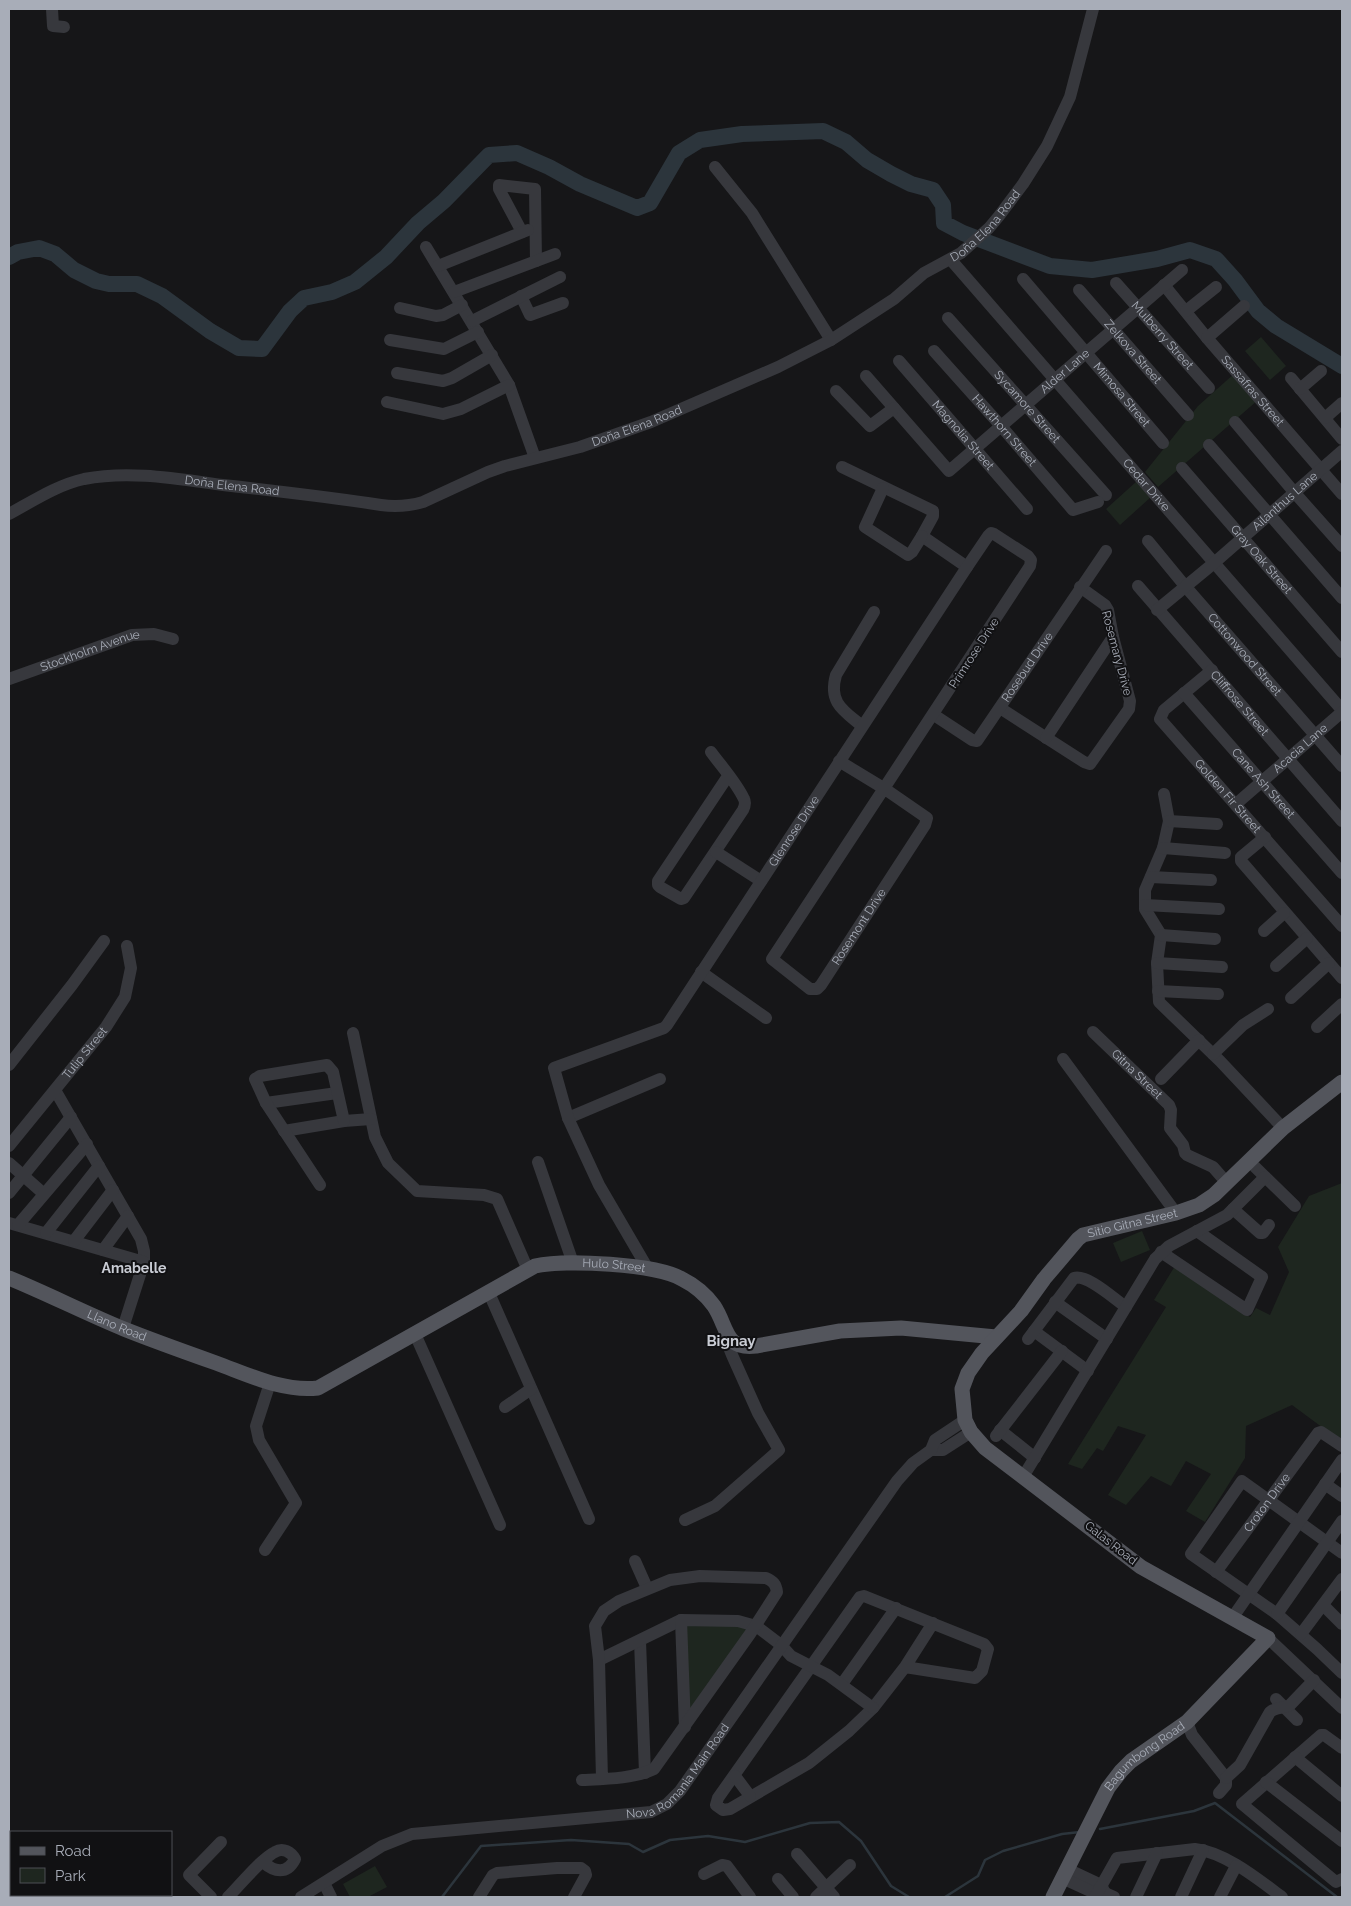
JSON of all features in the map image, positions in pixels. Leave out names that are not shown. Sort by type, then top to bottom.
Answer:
[{"type":"main road","name":"Sitio Gitna Street","points":[[996,1337],[1021,1311],[1044,1279],[1078,1238],[1083,1235],[1176,1213],[1199,1205],[1214,1195],[1283,1128],[1342,1082]]},
{"type":"main road","name":"Hulo Street","points":[[227,1368],[270,1382],[304,1390],[318,1388],[535,1266],[548,1263],[648,1268],[669,1273],[694,1287],[713,1306],[731,1341]]},
{"type":"main road","name":"Llano Road","points":[[9,1278],[123,1328],[227,1368]]},
{"type":"main road","points":[[731,1341],[742,1347],[748,1347],[840,1331],[901,1328],[996,1337]]},
{"type":"main road","points":[[968,1426],[962,1389],[968,1373],[996,1337]]},
{"type":"main road","name":"Galas Road","points":[[968,1426],[996,1457],[1141,1567],[1268,1638]]},
{"type":"main road","name":"Bagumbong Road","points":[[1053,1897],[1108,1788],[1131,1760],[1187,1722],[1268,1638]]},
{"type":"street","points":[[52,9],[53,26],[64,27]]},
{"type":"street","name":"Doña Elena Road","points":[[9,514],[45,494],[71,483],[113,476],[147,476],[398,507],[412,506],[488,472],[580,447],[651,422],[778,367],[831,340],[888,303],[931,269],[951,260],[989,228],[1023,184],[1059,123],[1075,82],[1093,9]]},
{"type":"street","points":[[715,167],[752,213],[831,340]]},
{"type":"street","points":[[522,232],[498,189],[499,185],[535,189],[536,261]]},
{"type":"street","points":[[438,266],[536,228]]},
{"type":"street","points":[[426,247],[509,385],[535,458]]},
{"type":"street","points":[[454,292],[555,254]]},
{"type":"street","name":"Cedar Drive","points":[[951,260],[1342,711]]},
{"type":"street","name":"Alder Lane","points":[[894,408],[947,471],[951,470],[1182,270]]},
{"type":"street","points":[[472,321],[560,277]]},
{"type":"street","name":"Mimosa Street","points":[[1022,279],[1163,443]]},
{"type":"street","name":"Mulberry Street","points":[[1116,283],[1209,388]]},
{"type":"street","name":"Sassafras Street","points":[[1164,285],[1207,338],[1342,494]]},
{"type":"street","points":[[1186,311],[1216,287]]},
{"type":"street","name":"Zelkova Street","points":[[1079,290],[1188,414]]},
{"type":"street","points":[[521,296],[530,315],[563,303]]},
{"type":"street","points":[[400,308],[436,316],[462,305]]},
{"type":"street","points":[[1207,338],[1244,306]]},
{"type":"street","name":"Sycamore Street","points":[[948,318],[1026,405],[1102,499],[1073,510]]},
{"type":"street","points":[[390,340],[444,349],[478,332]]},
{"type":"street","name":"Hawthorn Street","points":[[934,351],[1002,426],[1073,510]]},
{"type":"street","points":[[397,373],[443,381],[452,378],[492,355]]},
{"type":"street","name":"Magnolia Street","points":[[900,361],[1027,508]]},
{"type":"street","points":[[1300,389],[1321,371]]},
{"type":"street","points":[[836,392],[870,426],[894,408],[866,376]]},
{"type":"street","points":[[1291,378],[1342,439]]},
{"type":"street","points":[[387,402],[443,414],[460,409],[509,385]]},
{"type":"street","points":[[1325,418],[1342,403]]},
{"type":"street","points":[[1235,422],[1342,546]]},
{"type":"street","points":[[1209,445],[1342,598]]},
{"type":"street","name":"Ailanthus Lane","points":[[1157,610],[1214,563],[1342,451]]},
{"type":"street","points":[[842,467],[933,511],[933,516],[922,536],[908,555],[865,527],[883,488]]},
{"type":"street","name":"Gray Oak Street","points":[[1182,468],[1342,652]]},
{"type":"street","name":"Primrose Drive","points":[[772,960],[886,789],[1030,566],[1031,560],[1028,556],[994,534],[988,536]]},
{"type":"street","points":[[922,536],[967,568]]},
{"type":"street","name":"Glenrose Drive","points":[[568,1118],[554,1068],[664,1028],[988,536]]},
{"type":"street","name":"Cottonwood Street","points":[[1148,541],[1342,766]]},
{"type":"street","name":"Rosebud Drive","points":[[934,715],[972,740],[978,741],[1106,551]]},
{"type":"street","name":"Cliffrose Street","points":[[1138,586],[1342,821]]},
{"type":"street","name":"Rosemary Drive","points":[[1000,708],[1090,764],[1129,708],[1130,701],[1112,637],[1108,610],[1105,605],[1080,587]]},
{"type":"street","points":[[862,726],[839,707],[834,696],[834,682],[836,675],[874,612]]},
{"type":"street","name":"Stockholm Avenue","points":[[9,679],[132,635],[154,634],[174,639]]},
{"type":"street","points":[[1046,738],[1112,637]]},
{"type":"street","name":"Golden Fir Street","points":[[1212,670],[1164,710],[1160,719],[1342,926]]},
{"type":"street","name":"Cane Ash Street","points":[[1184,693],[1342,873]]},
{"type":"street","name":"Acacia Lane","points":[[1236,804],[1342,711]]},
{"type":"street","points":[[711,752],[728,776],[745,800],[745,805],[744,810],[683,899],[660,887],[658,881],[728,776]]},
{"type":"street","points":[[839,761],[886,789]]},
{"type":"street","name":"Rosemont Drive","points":[[772,960],[810,989],[817,989],[925,825],[927,818],[886,789]]},
{"type":"street","points":[[1164,794],[1169,821],[1163,848],[1145,890],[1145,909],[1161,935],[1157,963],[1159,1002],[1213,1054],[1283,1128]]},
{"type":"street","points":[[1169,821],[1217,824]]},
{"type":"street","points":[[1265,837],[1241,857],[1241,861],[1342,978]]},
{"type":"street","points":[[1163,848],[1225,853]]},
{"type":"street","points":[[716,852],[761,881]]},
{"type":"street","points":[[1151,877],[1211,880]]},
{"type":"street","points":[[1145,904],[1219,909]]},
{"type":"street","points":[[1264,931],[1284,913]]},
{"type":"street","points":[[1161,935],[1215,940]]},
{"type":"street","points":[[1276,966],[1307,938]]},
{"type":"street","points":[[9,1063],[72,985],[104,941]]},
{"type":"street","name":"Tulip Street","points":[[9,1146],[106,1027],[124,997],[131,968],[127,946]]},
{"type":"street","points":[[1157,963],[1222,967]]},
{"type":"street","points":[[1291,998],[1329,963]]},
{"type":"street","points":[[701,972],[766,1018]]},
{"type":"street","points":[[1158,992],[1218,994]]},
{"type":"street","points":[[1317,1027],[1342,1004]]},
{"type":"street","points":[[1213,1054],[1243,1024],[1268,1009]]},
{"type":"street","name":"Gitna Street","points":[[1093,1032],[1168,1105],[1171,1110],[1170,1128],[1183,1145],[1184,1153],[1195,1160],[1213,1167],[1227,1183]]},
{"type":"street","points":[[353,1033],[375,1137],[388,1163],[417,1191],[484,1195],[497,1199],[528,1270]]},
{"type":"street","points":[[1161,1079],[1199,1040]]},
{"type":"street","points":[[1063,1059],[1176,1213]]},
{"type":"street","points":[[320,1185],[266,1103],[255,1079],[257,1077],[328,1065],[332,1069],[344,1121]]},
{"type":"street","points":[[648,1268],[599,1185],[568,1118],[660,1079]]},
{"type":"street","points":[[56,1090],[141,1240],[144,1262],[123,1328]]},
{"type":"street","points":[[266,1103],[337,1093]]},
{"type":"street","points":[[9,1193],[71,1116]]},
{"type":"street","points":[[284,1131],[344,1121],[371,1119]]},
{"type":"street","points":[[13,1224],[44,1194],[87,1144]]},
{"type":"street","points":[[538,1162],[573,1263]]},
{"type":"street","points":[[9,1163],[44,1194]]},
{"type":"street","points":[[46,1233],[99,1166]]},
{"type":"street","points":[[1255,1166],[1295,1206]]},
{"type":"street","points":[[1023,1477],[1149,1267],[1169,1246],[1220,1220],[1233,1210],[1265,1177]]},
{"type":"street","points":[[74,1242],[113,1190]]},
{"type":"street","points":[[1233,1210],[1260,1233],[1269,1225]]},
{"type":"street","points":[[103,1250],[128,1216]]},
{"type":"street","points":[[13,1224],[144,1262]]},
{"type":"street","points":[[1162,1252],[1247,1310],[1262,1278],[1197,1231]]},
{"type":"street","points":[[1088,1370],[1062,1351],[1031,1335],[1070,1281],[1078,1276],[1088,1280],[1126,1307]]},
{"type":"street","points":[[489,1293],[589,1519]]},
{"type":"street","points":[[1055,1302],[1107,1339]]},
{"type":"street","points":[[415,1334],[500,1524]]},
{"type":"street","points":[[685,1520],[711,1509],[779,1450],[758,1413],[732,1355],[731,1341]]},
{"type":"street","points":[[1035,1458],[998,1433],[1062,1351]]},
{"type":"street","points":[[265,1550],[296,1503],[256,1433],[256,1426],[270,1382]]},
{"type":"street","points":[[505,1407],[531,1389]]},
{"type":"street","name":"Nova Romania Main Road","points":[[301,1897],[382,1846],[412,1834],[651,1812],[659,1809],[680,1791],[897,1482],[913,1463],[931,1450],[936,1439],[968,1426]]},
{"type":"street","name":"Croton Drive","points":[[1216,1572],[1318,1433],[1322,1432],[1342,1446]]},
{"type":"street","points":[[1233,1617],[1342,1460]]},
{"type":"street","points":[[1342,1553],[1244,1481],[1241,1482],[1192,1552],[1193,1556],[1277,1614],[1342,1673]]},
{"type":"street","points":[[1325,1484],[1342,1496]]},
{"type":"street","points":[[1277,1614],[1342,1521]]},
{"type":"street","points":[[636,1561],[647,1588]]},
{"type":"street","points":[[582,1780],[602,1779],[644,1774],[657,1765],[756,1626],[777,1592],[776,1586],[772,1581],[766,1578],[691,1576],[670,1580],[647,1588],[619,1601],[604,1611],[595,1626],[599,1660],[602,1779]]},
{"type":"street","points":[[1301,1634],[1342,1579]]},
{"type":"street","points":[[905,1667],[969,1679],[974,1678],[979,1676],[982,1671],[988,1649],[987,1646],[896,1608],[864,1596],[860,1597],[718,1798],[716,1805],[720,1809],[727,1810],[808,1763],[849,1730],[873,1708],[905,1667],[933,1624]]},
{"type":"street","points":[[1323,1605],[1342,1624]]},
{"type":"street","points":[[842,1684],[896,1608]]},
{"type":"street","points":[[599,1660],[680,1620],[738,1621],[756,1626],[781,1645],[791,1656],[810,1667],[820,1670],[873,1708]]},
{"type":"street","points":[[680,1620],[685,1727]]},
{"type":"street","name":"Galas Road","points":[[1268,1638],[1342,1708]]},
{"type":"street","points":[[640,1641],[644,1774]]},
{"type":"street","points":[[1226,1778],[1240,1765],[1270,1712],[1314,1680]]},
{"type":"street","points":[[1281,1703],[1297,1720]]},
{"type":"street","points":[[1187,1722],[1192,1735],[1226,1778],[1226,1785],[1219,1793]]},
{"type":"street","points":[[1342,1748],[1323,1734],[1243,1802],[1243,1805],[1336,1882],[1342,1879]]},
{"type":"street","points":[[1295,1757],[1342,1796]]},
{"type":"street","points":[[735,1776],[750,1796]]},
{"type":"street","points":[[1266,1782],[1342,1841]]},
{"type":"street","points":[[211,1897],[189,1875],[220,1842]]},
{"type":"street","points":[[1065,1874],[1102,1893],[1118,1857],[1203,1850],[1236,1866],[1282,1897]]},
{"type":"street","points":[[1181,1897],[1203,1850]]},
{"type":"street","points":[[1136,1897],[1157,1853]]},
{"type":"street","points":[[797,1854],[830,1892]]},
{"type":"street","points":[[228,1897],[263,1862]]},
{"type":"street","points":[[704,1874],[722,1865],[726,1866],[750,1897]]},
{"type":"street","points":[[816,1897],[830,1892],[850,1865]]},
{"type":"street","points":[[1220,1897],[1236,1866]]},
{"type":"street","points":[[479,1897],[493,1875],[497,1873],[581,1868],[585,1871],[586,1875],[574,1897]]},
{"type":"street","points":[[778,1880],[793,1897]]},
{"type":"street","points":[[324,1883],[331,1897]]},
{"type":"green space","points":[[1261,337],[1286,366],[1270,380],[1245,351]]},
{"type":"green space","points":[[1235,373],[1258,400],[1158,487],[1145,472],[1198,406]]},
{"type":"green space","points":[[1137,481],[1151,497],[1120,525],[1106,509]]},
{"type":"green space","points":[[1342,1183],[1342,1442],[1292,1405],[1246,1426],[1245,1458],[1205,1522],[1186,1511],[1211,1474],[1186,1461],[1171,1486],[1151,1476],[1126,1505],[1108,1495],[1146,1435],[1118,1426],[1103,1451],[1097,1448],[1082,1469],[1068,1464],[1166,1307],[1154,1300],[1175,1266],[1250,1317],[1256,1308],[1270,1315],[1289,1272],[1278,1247],[1309,1196]]},
{"type":"green space","points":[[1142,1231],[1150,1250],[1121,1262],[1113,1243]]},
{"type":"green space","points":[[685,1623],[752,1626],[689,1714]]},
{"type":"green space","points":[[375,1866],[387,1887],[368,1897],[350,1897],[343,1884]]},
{"type":"waterway","points":[[9,257],[18,252],[39,248],[55,254],[74,270],[96,281],[109,284],[137,284],[162,296],[210,331],[239,348],[262,349],[290,311],[304,298],[332,292],[355,282],[386,257],[418,223],[444,201],[489,155],[517,153],[549,167],[580,184],[637,208],[650,203],[679,153],[700,140],[742,134],[823,131],[846,142],[867,160],[891,174],[911,184],[933,190],[943,205],[944,223],[963,233],[1050,266],[1092,270],[1157,259],[1190,250],[1216,259],[1235,280],[1258,311],[1276,326],[1342,366]]},
{"type":"waterway","points":[[1100,1829],[1194,1811],[1215,1803],[1337,1897]]},
{"type":"waterway","points":[[442,1897],[481,1846],[571,1840],[629,1844],[643,1852],[670,1840],[708,1836],[745,1842],[810,1823],[839,1822],[861,1841],[891,1886],[909,1897]]},
{"type":"waterway","points":[[945,1897],[978,1876],[985,1860],[1003,1851],[1062,1834],[1080,1832]]},
{"type":"district","name":"Amabelle","points":[[134,1268]]},
{"type":"district","name":"Bignay","points":[[731,1341]]}]
